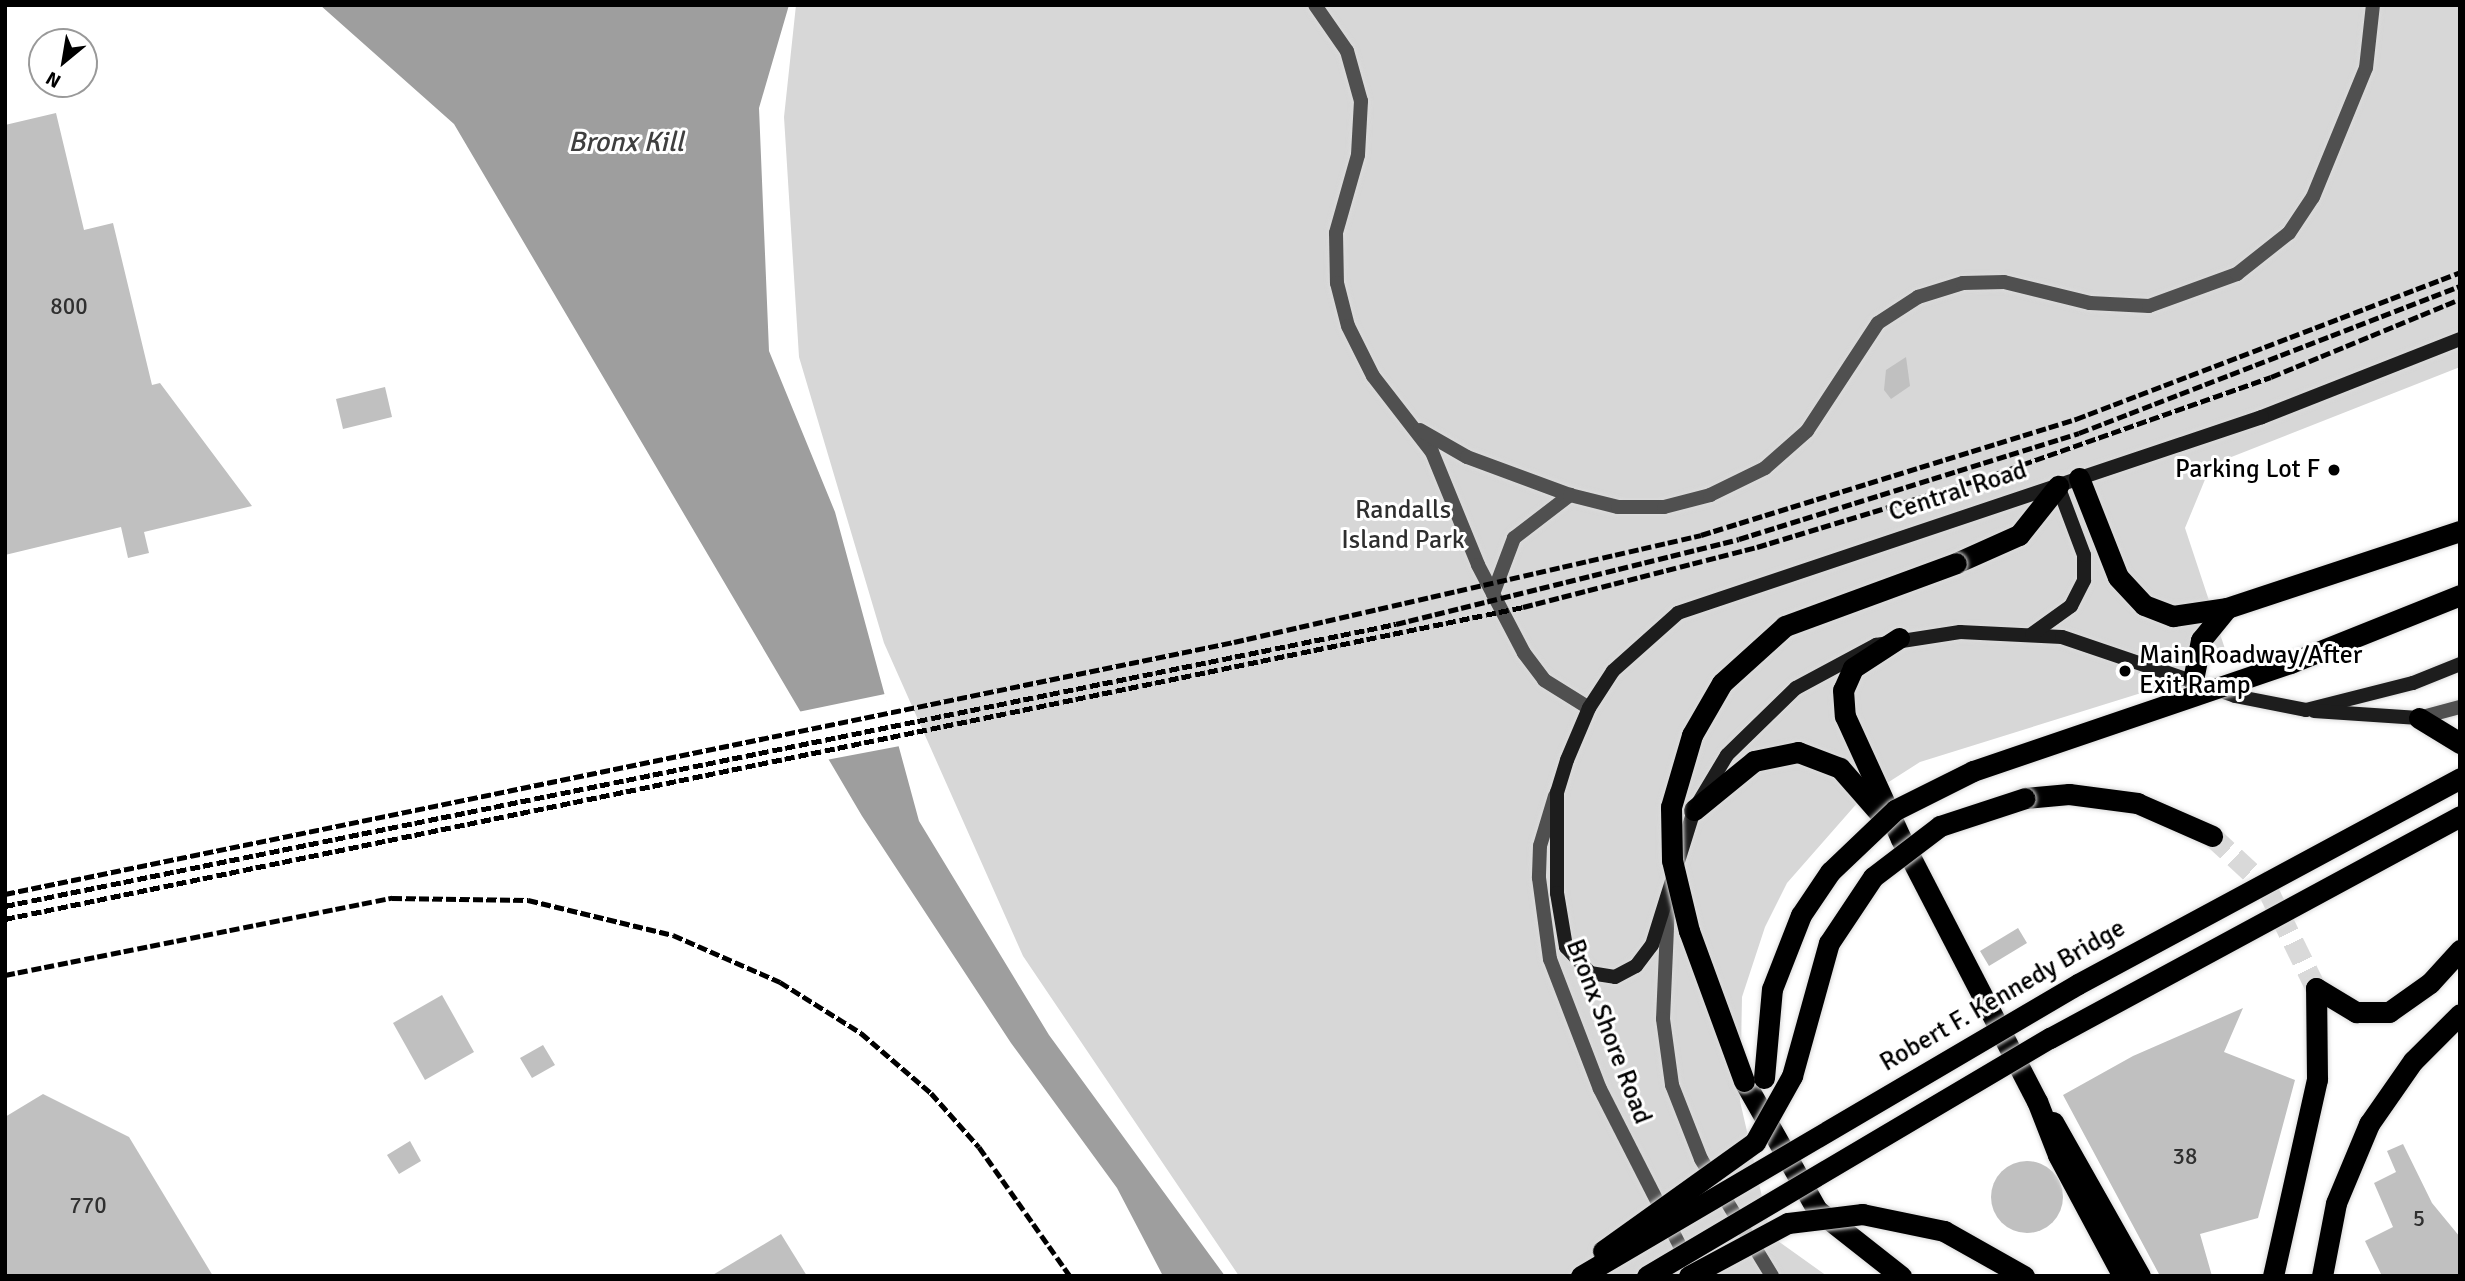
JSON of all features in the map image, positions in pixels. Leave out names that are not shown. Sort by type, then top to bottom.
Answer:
[{"type":"highway","points":[[2080,478],[2111,564],[2134,598],[2173,616],[2227,608],[2460,531]]},
{"type":"highway","points":[[1901,1276],[1854,1243],[1817,1210],[1791,1172],[1754,1080],[1693,944],[1672,860],[1675,786],[1692,735],[1722,683],[1785,626],[1955,562],[2019,534],[2058,486]]},
{"type":"highway","points":[[1754,1080],[1769,1001],[1801,915],[1830,872],[1895,810],[1973,771],[2290,663],[2460,595]]},
{"type":"highway","points":[[2193,680],[2201,640],[2227,608]]},
{"type":"highway","points":[[1899,638],[1853,667],[1842,704],[1901,839],[2037,1101],[2058,1155],[2123,1276]]},
{"type":"highway","points":[[2419,718],[2460,743]]},
{"type":"highway","points":[[1694,810],[1754,761],[1809,753],[1848,775],[1901,839]]},
{"type":"highway","name":"Robert F. Kennedy Bridge","points":[[1581,1276],[2078,984],[2460,778]]},
{"type":"highway","points":[[1569,1276],[1755,1142],[1792,1076],[1821,962],[1837,926],[1873,877],[1924,835],[1981,808],[2069,793],[2137,803],[2212,836]]},
{"type":"highway","points":[[1647,1276],[2050,1038],[2460,816]]},
{"type":"highway","points":[[2273,1276],[2317,1079],[2316,988],[2336,1005],[2378,1014],[2414,996],[2460,950]]},
{"type":"highway","points":[[2322,1276],[2336,1203],[2369,1124],[2413,1061],[2460,1014]]},
{"type":"highway","points":[[2037,1101],[2070,1146],[2140,1276]]},
{"type":"highway","points":[[1689,1276],[1771,1230],[1836,1214],[1891,1217],[1944,1231],[2024,1276]]},
{"type":"street","points":[[1315,5],[1347,51],[1361,102],[1358,155],[1336,233],[1343,309],[1373,376],[1419,430],[1493,594],[1534,668],[1588,708]]},
{"type":"street","points":[[1419,430],[1467,457],[1570,495],[1618,508],[1664,507],[1710,495],[1765,468],[1807,431],[1878,323],[1940,288],[2004,282],[2090,303],[2149,306],[2237,274],[2288,233],[2318,188],[2366,68],[2373,5]]},
{"type":"street","name":"Central Road","points":[[1557,792],[1588,708],[1632,652],[1699,602],[2058,486],[2460,339]]},
{"type":"street","points":[[2032,634],[2071,606],[2084,580],[2084,555],[2058,486]]},
{"type":"street","points":[[1493,594],[1514,538],[1570,495]]},
{"type":"street","points":[[1557,792],[1559,916],[1566,947],[1581,967],[1615,977],[1636,966],[1653,945],[1694,810],[1727,755],[1776,703],[1837,661],[1899,638],[2032,634],[2091,644],[2193,680],[2306,710],[2419,718],[2460,706]]},
{"type":"street","points":[[2306,710],[2432,677],[2460,664]]},
{"type":"street","name":"Bronx Shore Road","points":[[1557,792],[1540,846],[1540,907],[1550,959],[1611,1114],[1696,1276]]},
{"type":"street","name":"Bronx Shore Road","points":[[1669,895],[1663,995],[1672,1085],[1701,1158],[1772,1276]]},
{"type":"green space","name":"Randalls Island Park","points":[[796,5],[2460,5],[2460,367],[2211,465],[2185,528],[2227,655],[2154,689],[1920,762],[1859,801],[1787,883],[1765,927],[1742,997],[1740,1101],[1771,1236],[1827,1276],[1239,1276],[1023,956],[884,643],[799,357],[784,117]]},
{"type":"water","name":"Bronx Kill","points":[[320,5],[789,5],[759,108],[769,351],[835,512],[919,821],[1049,1035],[1225,1276],[1163,1276],[1117,1188],[1011,1043],[862,816],[454,124]]},
{"type":"pier","points":[[885,694],[900,746],[826,760],[798,712]]},
{"type":"building","points":[[56,113],[84,230],[113,223],[152,385],[160,383],[252,506],[144,532],[149,553],[128,558],[121,527],[5,555],[5,125]]},
{"type":"building","points":[[1906,357],[1910,386],[1891,399],[1884,390],[1886,370]]},
{"type":"building","points":[[385,387],[392,417],[343,429],[336,399]]},
{"type":"building","points":[[2018,928],[2027,943],[1989,966],[1980,951]]},
{"type":"building","points":[[442,995],[474,1052],[425,1080],[393,1023]]},
{"type":"building","points":[[2243,1008],[2224,1052],[2295,1080],[2258,1218],[2200,1234],[2212,1276],[2160,1276],[2063,1095],[2133,1056]]},
{"type":"building","points":[[543,1045],[555,1065],[532,1078],[520,1058]]},
{"type":"building","points":[[43,1094],[129,1137],[213,1276],[5,1276],[5,1117]]},
{"type":"building","points":[[410,1141],[421,1161],[399,1174],[387,1155]]},
{"type":"building","points":[[2403,1144],[2432,1203],[2460,1237],[2460,1276],[2382,1276],[2365,1241],[2393,1227],[2374,1183],[2396,1172],[2387,1151]]},
{"type":"building","points":[[2034,1161],[2053,1171],[2061,1183],[2061,1211],[2053,1223],[2041,1231],[2020,1233],[2001,1223],[1993,1211],[1991,1190],[2001,1171],[2013,1163]]},
{"type":"building","points":[[781,1234],[807,1276],[711,1276]]},
{"type":"tunnel","points":[[2212,836],[2266,886],[2316,988]]},
{"type":"railway","points":[[5,894],[1234,642],[1701,535],[2076,419],[2460,272]]},
{"type":"railway","points":[[5,906],[1396,624],[1739,539],[2079,433],[2460,286]]},
{"type":"railway","points":[[5,919],[1523,607],[1757,547],[1984,478],[2271,377],[2460,299]]},
{"type":"railway","points":[[5,975],[392,898],[528,900],[673,935],[780,982],[861,1033],[931,1093],[979,1147],[1070,1276]]},
{"type":"place","name":"Parking Lot F","points":[[2334,470]]},
{"type":"place","name":"Main Roadway/After Exit Ramp","points":[[2125,671]]}]
